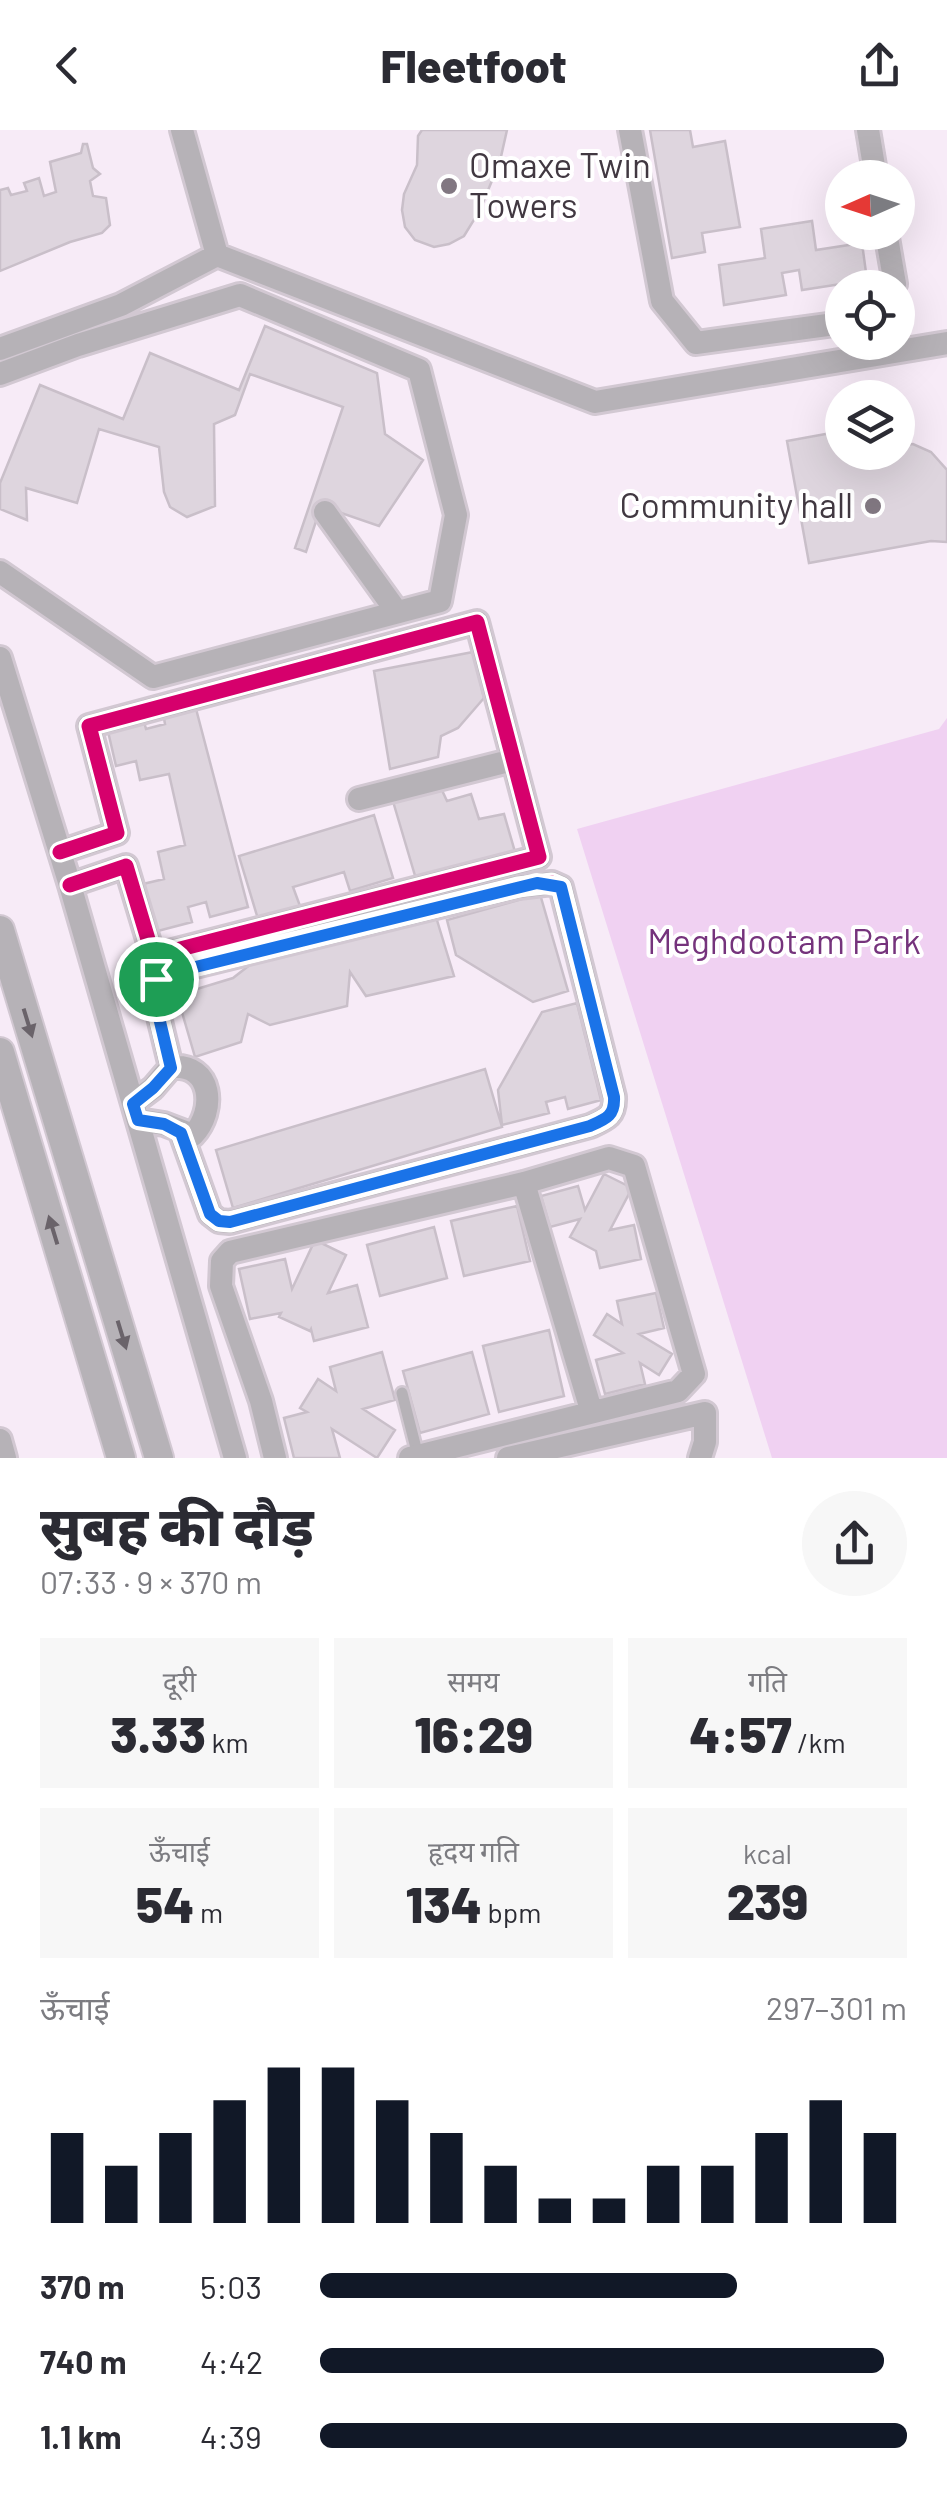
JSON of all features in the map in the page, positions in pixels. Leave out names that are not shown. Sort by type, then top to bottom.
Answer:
[{"type":"street","points":[[182,130],[218,255]]},
{"type":"street","points":[[630,130],[662,301],[696,342],[825,324]]},
{"type":"street","points":[[868,130],[873,160]]},
{"type":"street","points":[[0,349],[121,305],[218,255],[595,402],[947,343]]},
{"type":"street","points":[[0,374],[78,344],[240,295],[419,370],[456,515],[440,601],[153,677],[0,572]]},
{"type":"street","points":[[325,512],[397,612]]},
{"type":"street","points":[[477,622],[539,857],[153,956],[117,833],[89,726],[477,622]]},
{"type":"street","points":[[0,658],[70,885],[234,1458]]},
{"type":"street","points":[[359,799],[513,760]]},
{"type":"street","points":[[60,852],[117,833]]},
{"type":"street","points":[[70,885],[126,866]]},
{"type":"street","points":[[171,1068],[152,988],[156,979],[518,887],[552,883],[561,887],[571,919],[615,1109],[608,1118],[590,1126],[230,1222],[219,1221],[210,1214],[181,1133]]},
{"type":"street","points":[[0,930],[159,1458]]},
{"type":"street","points":[[0,1052],[120,1458]]},
{"type":"street","points":[[184,1066],[208,1088],[202,1125],[192,1135],[135,1112],[171,1068],[184,1066]]},
{"type":"street","points":[[276,1458],[261,1401],[221,1286],[222,1261],[230,1252],[524,1183],[610,1158],[634,1166],[694,1374],[678,1391],[414,1457]]},
{"type":"street","points":[[524,1183],[592,1410]]},
{"type":"street","points":[[206,1359],[242,1347]]},
{"type":"street","points":[[222,1415],[261,1401]]},
{"type":"street","points":[[508,1458],[705,1413],[706,1442],[700,1458]]},
{"type":"street","points":[[0,1440],[6,1458]]},
{"type":"lane","points":[[402,1393],[414,1457]]},
{"type":"green space","name":"Meghdootam Park","points":[[947,718],[947,1458],[772,1458],[577,829],[939,729]]},
{"type":"building","name":"Omaxe Twin Towers","points":[[422,130],[507,130],[500,161],[480,210],[464,236],[434,247],[415,240],[405,227],[402,210],[404,194],[417,165],[418,136]]},
{"type":"building","points":[[650,130],[690,130],[693,147],[725,141],[740,227],[702,233],[705,252],[672,258]]},
{"type":"building","points":[[83,144],[87,144],[93,168],[100,174],[90,181],[93,196],[106,198],[110,225],[102,233],[0,271],[0,190],[8,188],[11,195],[27,191],[24,183],[39,178],[44,196],[56,192],[50,162],[81,153]]},
{"type":"building","points":[[812,221],[816,250],[863,250],[866,270],[825,270],[825,286],[802,290],[799,270],[782,273],[786,295],[724,305],[719,265],[765,258],[761,229]]},
{"type":"building","points":[[265,326],[377,373],[385,434],[423,460],[379,526],[321,506],[306,552],[295,548],[343,407],[250,374],[235,415],[214,424],[215,506],[187,517],[170,507],[164,492],[159,447],[99,429],[77,503],[26,488],[27,520],[0,509],[0,483],[40,385],[123,419],[150,353],[239,390]]},
{"type":"building","name":"Community hall","points":[[825,434],[825,470],[915,470],[915,445],[931,452],[947,470],[947,542],[931,541],[809,563],[787,441]]},
{"type":"building","points":[[473,652],[484,698],[458,728],[441,736],[438,757],[390,769],[374,671]]},
{"type":"building","points":[[195,705],[248,907],[210,917],[206,902],[188,907],[192,922],[154,932],[143,884],[164,879],[158,852],[185,845],[169,774],[140,780],[136,761],[116,766],[107,727],[143,718],[146,729],[165,724],[163,713]]},
{"type":"building","points":[[440,786],[447,801],[471,794],[479,819],[504,814],[515,852],[416,879],[392,798]]},
{"type":"building","points":[[374,815],[393,878],[350,891],[344,872],[293,887],[300,906],[258,919],[239,856]]},
{"type":"building","points":[[540,894],[568,991],[533,1002],[456,955],[447,920]]},
{"type":"building","points":[[436,917],[454,976],[366,996],[350,972],[347,1006],[270,1025],[248,1014],[241,1042],[195,1057],[177,995],[233,978],[251,964]]},
{"type":"building","points":[[577,1003],[601,1100],[568,1109],[565,1097],[546,1102],[549,1113],[502,1125],[498,1090],[542,1012]]},
{"type":"building","points":[[485,1069],[502,1127],[233,1208],[216,1150]]},
{"type":"building","points":[[604,1174],[632,1188],[610,1230],[634,1225],[641,1259],[600,1268],[596,1251],[570,1237],[580,1219],[550,1227],[541,1196],[578,1186],[585,1210]]},
{"type":"building","points":[[517,1206],[530,1261],[464,1276],[451,1221]]},
{"type":"building","points":[[434,1227],[447,1278],[380,1296],[367,1245]]},
{"type":"building","points":[[315,1240],[346,1255],[328,1293],[357,1285],[368,1327],[314,1341],[311,1329],[279,1317],[281,1313],[250,1319],[239,1269],[285,1259],[292,1289]]},
{"type":"building","points":[[656,1293],[664,1328],[639,1334],[672,1354],[659,1375],[640,1363],[645,1384],[605,1394],[596,1360],[623,1353],[594,1335],[607,1314],[622,1324],[617,1301]]},
{"type":"building","points":[[549,1330],[564,1396],[499,1412],[483,1346]]},
{"type":"building","points":[[382,1352],[395,1400],[363,1409],[395,1430],[377,1458],[332,1429],[340,1458],[294,1458],[284,1418],[307,1412],[300,1408],[318,1379],[336,1391],[330,1367]]},
{"type":"building","points":[[472,1352],[489,1414],[420,1433],[403,1371]]},
{"type":"cycle path","points":[[60,852],[117,833],[89,726],[477,622],[539,857],[153,956],[126,866],[70,885]]},
{"type":"cycle path","points":[[171,1067],[152,988],[156,979],[167,973],[518,887],[552,883],[561,887],[614,1097],[608,1116],[590,1126],[230,1222],[219,1221],[210,1214],[181,1133]]},
{"type":"place","name":"Omaxe Twin Towers","points":[[449,186]]},
{"type":"place","name":"Community hall","points":[[873,506]]},
{"type":"route","points":[[552,883],[561,887],[571,919],[615,1109],[608,1118],[590,1126],[230,1222],[219,1221],[210,1214],[181,1133],[164,1124],[138,1120],[133,1104],[171,1068],[152,988],[156,979],[518,887],[552,883]]}]
